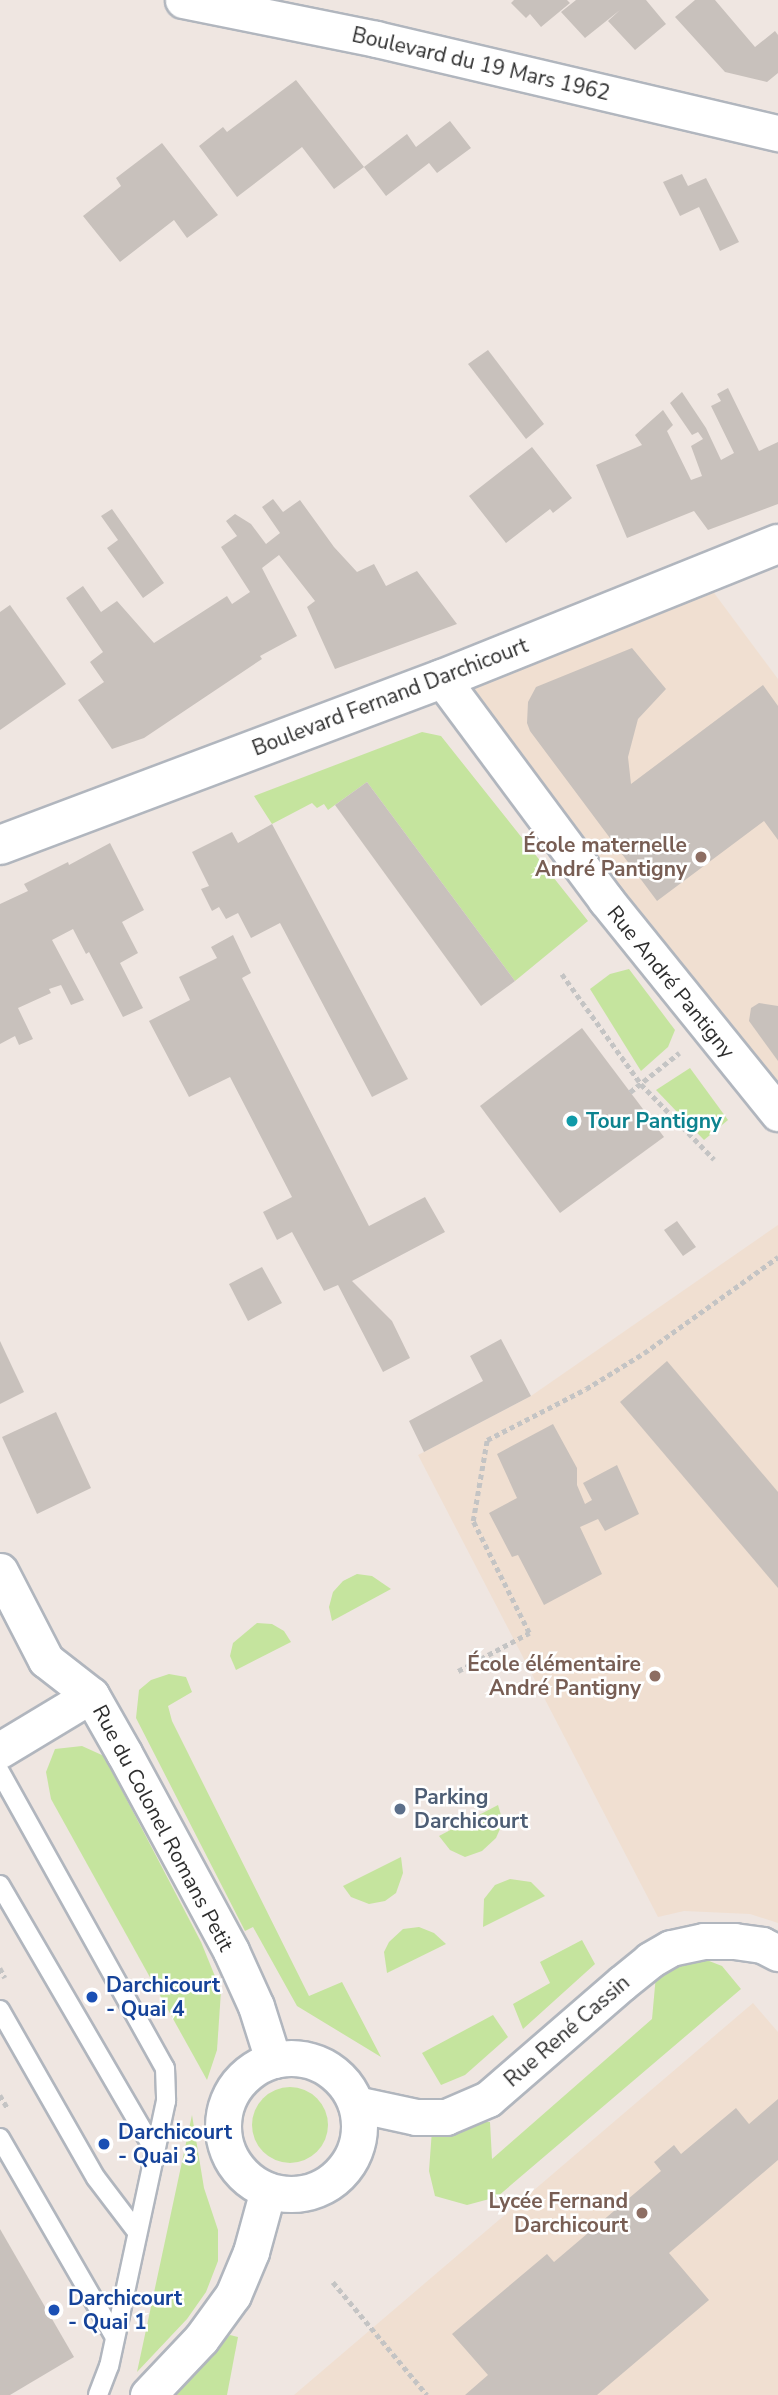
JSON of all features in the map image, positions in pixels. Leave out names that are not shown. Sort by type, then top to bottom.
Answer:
[{"type":"main road","name":"Boulevard Fernand Darchicourt","points":[[0,845],[442,679],[778,544]]},
{"type":"street","name":"Boulevard du 19 Mars 1962","points":[[190,1],[390,42],[778,133]]},
{"type":"street","name":"Rue André Pantigny","points":[[442,679],[598,889],[778,1114]]},
{"type":"street","points":[[0,1571],[46,1660],[92,1695]]},
{"type":"street","name":"Rue du Colonel Romans Petit","points":[[0,1750],[92,1695],[231,1951],[256,2006],[273,2060]]},
{"type":"street","name":"Rue René Cassin","points":[[356,2104],[416,2117],[446,2117],[488,2099],[622,1983],[650,1960],[671,1948],[704,1941],[734,1941],[762,1945],[778,1953]]},
{"type":"street","points":[[300,2058],[325,2067],[348,2088],[356,2104],[358,2137],[344,2169],[324,2186],[308,2192],[279,2193],[248,2179],[233,2163],[223,2135],[230,2095],[250,2071],[273,2060],[300,2058]]},
{"type":"street","points":[[148,2395],[201,2339],[233,2295],[251,2252],[268,2190]]},
{"type":"lane","points":[[0,1772],[165,2068],[166,2101],[116,2337],[98,2395]]},
{"type":"lane","points":[[0,1885],[154,2150]]},
{"type":"lane","points":[[0,2010],[96,2178],[137,2231]]},
{"type":"lane","points":[[0,2138],[116,2337]]},
{"type":"path","points":[[562,974],[641,1084],[714,1159]]},
{"type":"path","points":[[631,1092],[709,1030]]},
{"type":"path","points":[[458,1671],[529,1633],[473,1521],[487,1440],[586,1389],[644,1353],[778,1257]]},
{"type":"path","points":[[333,2282],[427,2395]]},
{"type":"shaded area","name":"École maternelle André Pantigny","points":[[700,574],[778,679],[778,1113],[442,679]]},
{"type":"shaded area","name":"École élémentaire André Pantigny","points":[[778,1225],[778,1923],[750,1914],[684,1911],[658,1917],[418,1455],[531,1396]]},
{"type":"shaded area","name":"Lycée Fernand Darchicourt","points":[[753,2003],[778,2032],[778,2395],[294,2395]]},
{"type":"green space","points":[[422,732],[441,736],[588,921],[515,981],[367,782],[328,810],[324,804],[317,808],[312,803],[272,824],[254,796]]},
{"type":"green space","points":[[629,969],[675,1030],[668,1047],[641,1071],[590,989],[610,974]]},
{"type":"green space","points":[[690,1068],[728,1120],[704,1140],[656,1090]]},
{"type":"green space","points":[[357,1574],[372,1576],[391,1589],[332,1621],[329,1607],[333,1592],[343,1581]]},
{"type":"green space","points":[[257,1623],[272,1624],[284,1631],[291,1642],[236,1670],[230,1656],[233,1643]]},
{"type":"green space","points":[[169,1674],[186,1677],[192,1692],[168,1706],[172,1721],[309,1996],[342,1982],[381,2057],[297,2006],[253,1927],[245,1931],[136,1718],[139,1690],[151,1680]]},
{"type":"green space","points":[[82,1746],[104,1756],[201,1942],[221,1991],[217,2050],[207,2080],[51,1799],[46,1772],[55,1749]]},
{"type":"green space","points":[[498,1805],[503,1822],[496,1838],[482,1851],[465,1857],[450,1850],[439,1836]]},
{"type":"green space","points":[[401,1857],[403,1873],[396,1893],[385,1901],[369,1904],[351,1897],[343,1886]]},
{"type":"green space","points":[[510,1879],[531,1882],[545,1896],[483,1927],[484,1899],[495,1885]]},
{"type":"green space","points":[[419,1927],[434,1933],[446,1944],[387,1973],[384,1952],[389,1942],[403,1929]]},
{"type":"green space","points":[[582,1940],[595,1964],[523,2029],[513,2004],[550,1983],[540,1962]]},
{"type":"green space","points":[[691,1954],[722,1966],[741,1989],[497,2197],[467,2205],[435,2196],[429,2171],[432,2130],[464,2121],[490,2122],[492,2159],[652,2019],[656,1975]]},
{"type":"green space","points":[[493,2015],[508,2037],[465,2075],[441,2085],[422,2053]]},
{"type":"green space","points":[[298,2087],[311,2093],[322,2104],[328,2117],[326,2140],[311,2157],[298,2163],[282,2163],[269,2157],[254,2140],[252,2117],[258,2104],[275,2089]]},
{"type":"green space","points":[[192,2115],[204,2188],[218,2230],[218,2261],[206,2292],[187,2319],[137,2372]]},
{"type":"green space","points":[[230,2335],[238,2337],[227,2395],[174,2395]]},
{"type":"building","points":[[514,0],[567,0],[570,3],[541,27],[530,14],[526,18],[511,3]]},
{"type":"building","points":[[576,0],[646,0],[666,24],[635,50],[608,21],[620,10],[585,38],[561,12]]},
{"type":"building","points":[[695,0],[715,0],[755,47],[775,31],[778,35],[778,73],[767,82],[725,72],[675,17]]},
{"type":"building","points":[[296,80],[364,167],[334,189],[302,147],[237,197],[199,146],[223,127],[227,132]]},
{"type":"building","points":[[450,121],[471,148],[437,173],[429,163],[386,196],[364,167],[407,134],[416,147]]},
{"type":"building","points":[[162,143],[218,215],[187,238],[174,220],[120,262],[83,216],[121,186],[116,178]]},
{"type":"building","points":[[682,174],[688,186],[706,178],[739,242],[720,251],[699,207],[680,216],[663,182]]},
{"type":"building","points":[[488,350],[544,424],[526,439],[468,364]]},
{"type":"building","points":[[728,388],[759,451],[778,442],[778,504],[708,530],[694,511],[627,538],[596,465],[642,445],[635,435],[663,410],[673,425],[667,431],[691,480],[702,476],[691,446],[703,439],[698,432],[692,435],[670,403],[682,392],[706,428],[721,460],[734,453],[711,406],[721,401],[717,394]]},
{"type":"building","points":[[532,447],[572,498],[553,513],[550,509],[506,543],[469,496]]},
{"type":"building","points":[[273,499],[283,512],[300,500],[334,547],[357,572],[374,564],[386,586],[417,571],[457,624],[335,669],[307,607],[315,601],[279,555],[262,568],[297,636],[260,656],[262,659],[144,738],[112,749],[78,700],[104,682],[90,662],[103,652],[66,598],[83,586],[101,612],[117,601],[154,643],[227,596],[232,604],[250,592],[221,547],[237,536],[226,521],[235,514],[251,524],[266,544],[280,533],[262,507]]},
{"type":"building","points":[[112,509],[164,583],[143,598],[107,548],[118,540],[101,516]]},
{"type":"building","points":[[10,605],[66,684],[0,730],[0,612]]},
{"type":"building","points":[[632,648],[666,689],[638,719],[628,757],[631,784],[763,685],[778,706],[778,840],[764,821],[657,901],[530,731],[527,723],[528,702],[536,687]]},
{"type":"building","points":[[367,782],[515,981],[481,1006],[335,805]]},
{"type":"building","points":[[272,824],[408,1079],[372,1097],[280,923],[251,938],[238,913],[226,919],[219,907],[212,911],[201,889],[209,886],[192,852],[232,832],[238,843]]},
{"type":"building","points":[[110,843],[144,910],[122,922],[138,953],[120,963],[143,1008],[123,1017],[89,952],[86,954],[73,929],[52,940],[84,1000],[71,1005],[61,985],[49,989],[51,993],[18,1008],[33,1039],[19,1045],[15,1036],[0,1044],[0,904],[28,891],[24,884],[68,862],[69,865]]},
{"type":"building","points":[[233,935],[251,973],[242,978],[369,1226],[425,1197],[445,1232],[352,1281],[392,1321],[410,1358],[383,1372],[338,1285],[324,1291],[292,1232],[277,1240],[263,1212],[292,1197],[230,1077],[189,1097],[149,1021],[190,1000],[179,977],[217,958],[211,947]]},
{"type":"building","points":[[759,1003],[778,1006],[778,1061],[749,1021],[751,1008]]},
{"type":"building","name":"Tour Pantigny","points":[[582,1028],[664,1137],[560,1213],[480,1106]]},
{"type":"building","points":[[677,1221],[696,1247],[683,1256],[664,1230]]},
{"type":"building","points":[[262,1267],[282,1303],[248,1321],[229,1284]]},
{"type":"building","points":[[501,1339],[531,1396],[424,1452],[409,1421],[483,1381],[470,1356]]},
{"type":"building","points":[[0,1341],[24,1392],[0,1404]]},
{"type":"building","points":[[667,1361],[778,1492],[778,1588],[620,1402]]},
{"type":"building","points":[[56,1412],[91,1488],[37,1514],[2,1437]]},
{"type":"building","points":[[553,1424],[577,1468],[577,1485],[585,1504],[592,1500],[583,1483],[617,1465],[639,1514],[605,1531],[598,1519],[580,1527],[602,1574],[544,1605],[518,1555],[512,1557],[489,1513],[517,1498],[497,1454]]},
{"type":"building","name":"Lycée Fernand Darchicourt","points":[[778,2099],[778,2160],[669,2253],[709,2300],[597,2395],[465,2395],[488,2375],[452,2334],[547,2254],[554,2262],[661,2171],[654,2162],[674,2145],[681,2154],[736,2108],[749,2124]]},
{"type":"building","points":[[0,2229],[74,2357],[10,2395],[0,2395]]},
{"type":"place","name":"École maternelle André Pantigny","points":[[701,857]]},
{"type":"place","name":"Tour Pantigny","points":[[572,1121]]},
{"type":"place","name":"École élémentaire André Pantigny","points":[[655,1676]]},
{"type":"place","name":"Parking Darchicourt","points":[[400,1809]]},
{"type":"place","name":"Darchicourt - Quai 4","points":[[92,1997]]},
{"type":"place","name":"Darchicourt - Quai 3","points":[[104,2144]]},
{"type":"place","name":"Lycée Fernand Darchicourt","points":[[642,2213]]},
{"type":"place","name":"Darchicourt - Quai 1","points":[[54,2310]]}]
